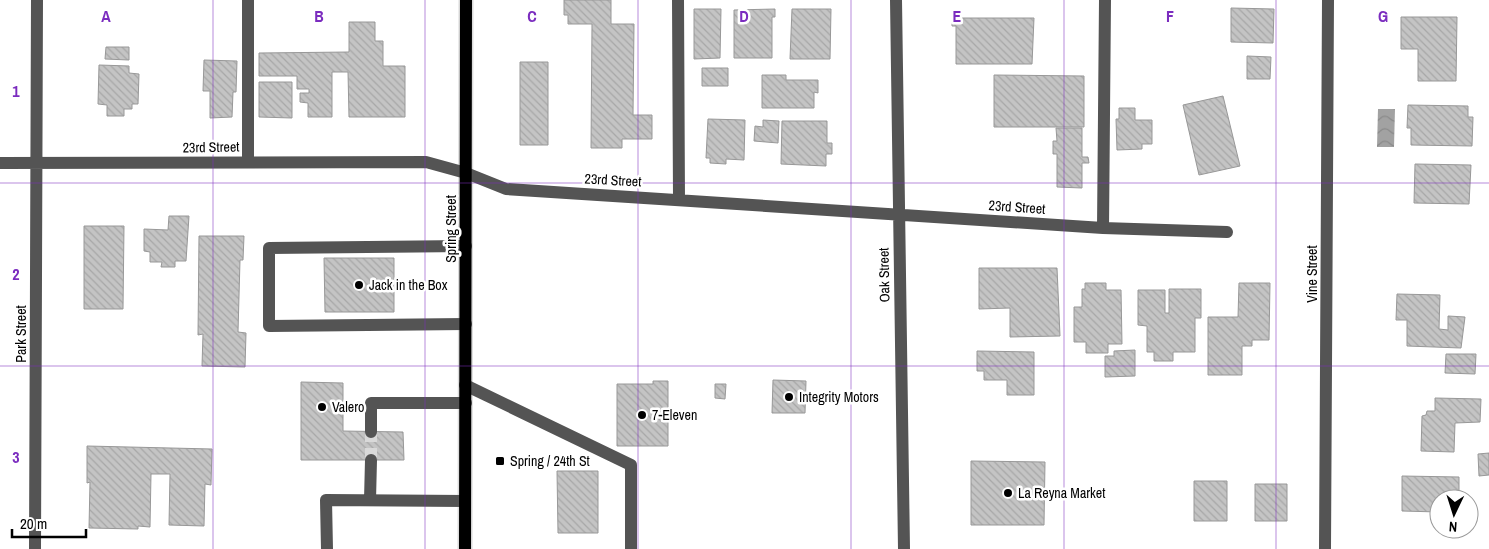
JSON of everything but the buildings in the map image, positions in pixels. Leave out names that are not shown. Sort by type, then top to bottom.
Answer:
[{"type":"main road","name":"Spring Street","points":[[465,549],[466,0]]},
{"type":"street","name":"Park Street","points":[[35,549],[38,164],[37,0]]},
{"type":"street","points":[[248,0],[248,161]]},
{"type":"street","points":[[678,0],[679,199]]},
{"type":"street","name":"Oak Street","points":[[896,0],[904,549]]},
{"type":"street","points":[[1103,228],[1104,0]]},
{"type":"street","name":"Vine Street","points":[[1325,549],[1328,0]]},
{"type":"street","name":"23rd Street","points":[[0,163],[426,162],[466,173],[506,189],[1103,228],[1227,232]]},
{"type":"street","points":[[466,246],[269,248],[269,326],[466,324]]},
{"type":"street","points":[[465,385],[631,465],[631,549]]},
{"type":"street","points":[[371,432],[371,403],[466,403]]},
{"type":"street","points":[[370,500],[371,460]]},
{"type":"street","points":[[327,549],[326,500],[465,501]]},
{"type":"water","points":[[1378,109],[1395,109],[1394,147],[1377,147]]},
{"type":"tunnel","points":[[371,432],[371,460]]},
{"type":"place","name":"Jack in the Box","points":[[359,285]]},
{"type":"place","name":"Integrity Motors","points":[[789,397]]},
{"type":"place","name":"Valero","points":[[322,407]]},
{"type":"place","name":"7-Eleven","points":[[642,415]]},
{"type":"place","name":"Spring / 24th St","points":[[500,461]]},
{"type":"place","name":"La Reyna Market","points":[[1008,493]]}]
